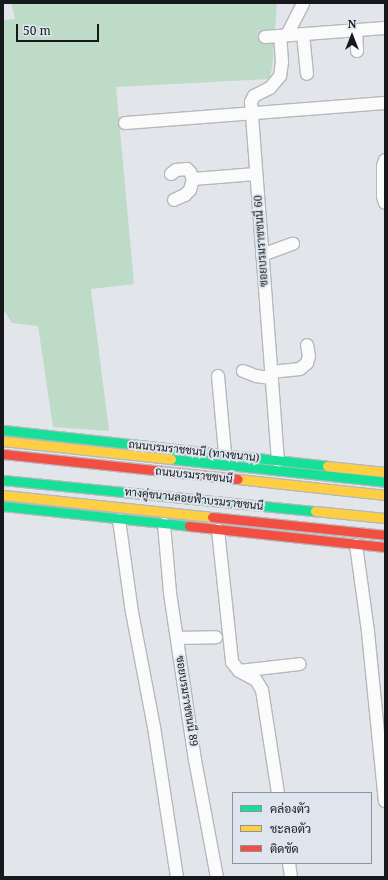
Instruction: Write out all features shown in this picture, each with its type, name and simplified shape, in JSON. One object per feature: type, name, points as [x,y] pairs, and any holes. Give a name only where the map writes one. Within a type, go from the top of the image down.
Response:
[{"type":"main road","name":"ถนนบรมราชชนนี (ทางขนาน)","points":[[3,430],[224,453],[385,472]]},
{"type":"main road","points":[[3,441],[385,482]]},
{"type":"main road","name":"ถนนบรมราชชนนี","points":[[3,454],[385,496]]},
{"type":"main road","name":"ทางคู่ขนานลอยฟ้าบรมราชชนนี","points":[[97,474],[385,503]]},
{"type":"main road","name":"ทางคู่ขนานลอยฟ้าบรมราชชนนี","points":[[3,480],[385,518]]},
{"type":"main road","points":[[3,486],[385,524]]},
{"type":"main road","points":[[3,495],[385,535]]},
{"type":"main road","points":[[3,506],[119,520],[385,547]]},
{"type":"street","points":[[284,35],[303,3]]},
{"type":"street","points":[[265,37],[385,28]]},
{"type":"street","points":[[356,30],[357,50]]},
{"type":"street","points":[[303,34],[307,74]]},
{"type":"street","name":"ซอยบรมราชชนนี 60","points":[[278,460],[251,102],[254,96],[270,88],[280,76],[284,35]]},
{"type":"street","points":[[125,123],[385,103]]},
{"type":"street","points":[[385,160],[382,166],[382,196],[385,203]]},
{"type":"street","points":[[171,174],[176,170],[187,170],[190,172],[193,179],[190,190],[185,195],[174,200]]},
{"type":"street","points":[[193,179],[256,174]]},
{"type":"street","points":[[262,255],[293,244]]},
{"type":"street","points":[[243,371],[256,376],[271,375],[300,368],[307,363],[309,356],[307,345]]},
{"type":"street","points":[[218,376],[224,453]]},
{"type":"street","points":[[119,520],[132,612],[154,727],[177,877]]},
{"type":"street","name":"ซอยบรมราชชนนี 89","points":[[164,524],[170,593],[196,760],[217,877]]},
{"type":"street","points":[[218,530],[232,662],[239,672],[256,680],[262,690],[278,792]]},
{"type":"street","points":[[356,545],[368,632],[385,801]]},
{"type":"street","points":[[177,638],[216,637]]},
{"type":"street","points":[[239,672],[300,664]]},
{"type":"street","points":[[289,864],[291,877]]},
{"type":"green space","points":[[11,3],[277,3],[272,69],[269,79],[116,87],[134,284],[91,289],[109,431],[53,427],[38,326],[12,323],[3,309],[3,20],[15,19]]},
{"type":"traffic: fast","points":[[3,430],[327,466]]},
{"type":"traffic: fast","points":[[171,459],[385,482]]},
{"type":"traffic: fast","points":[[3,480],[315,511]]},
{"type":"traffic: fast","points":[[3,506],[189,526]]},
{"type":"traffic: slow","points":[[3,441],[171,459]]},
{"type":"traffic: slow","points":[[327,466],[385,472]]},
{"type":"traffic: slow","points":[[238,479],[385,495]]},
{"type":"traffic: slow","points":[[3,495],[212,517]]},
{"type":"traffic: slow","points":[[315,511],[385,518]]},
{"type":"traffic: jam","points":[[3,454],[238,479]]},
{"type":"traffic: jam","points":[[212,517],[385,535]]},
{"type":"traffic: jam","points":[[189,526],[385,547]]}]
